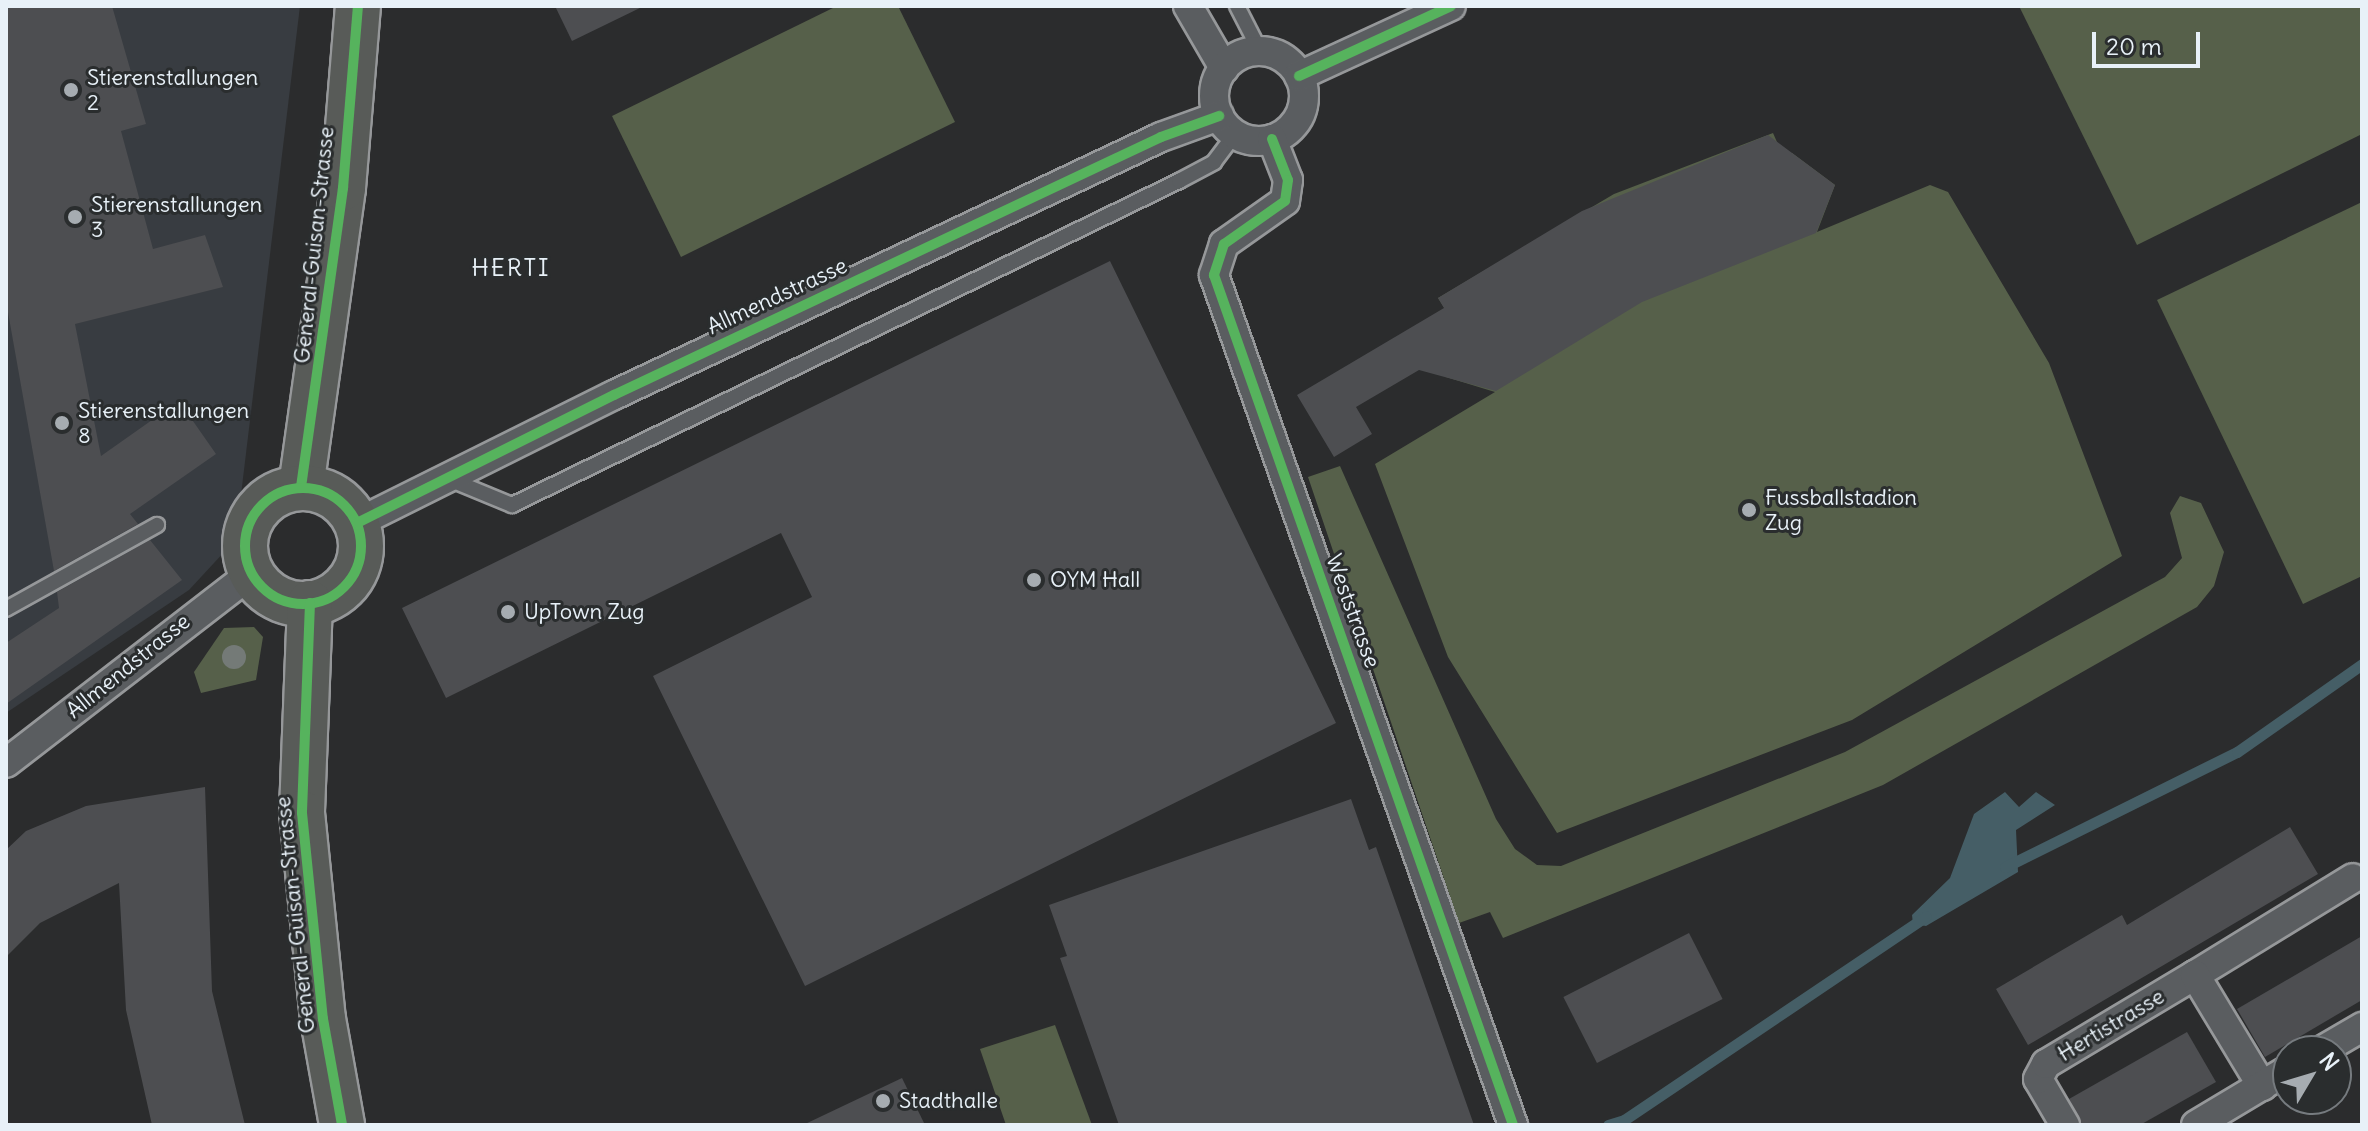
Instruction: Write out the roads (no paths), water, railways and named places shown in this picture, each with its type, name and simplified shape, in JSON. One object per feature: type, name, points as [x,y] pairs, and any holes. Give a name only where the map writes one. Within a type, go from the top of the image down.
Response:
[{"type":"main road","name":"General-Guisan-Strasse","points":[[301,487],[343,188],[358,6]]},
{"type":"main road","points":[[301,487],[335,496],[357,523],[361,554],[349,582],[310,603],[271,594],[252,573],[245,541],[257,510],[284,490],[301,487]]},
{"type":"main road","name":"General-Guisan-Strasse","points":[[310,603],[302,813],[323,1019],[342,1125]]},
{"type":"street","points":[[1188,6],[1224,68]]},
{"type":"street","points":[[1299,76],[1451,6]]},
{"type":"street","points":[[1260,51],[1283,59],[1299,76],[1303,106],[1296,121],[1272,139],[1227,125],[1214,91],[1224,68],[1260,51]]},
{"type":"street","name":"Allmendstrasse","points":[[357,523],[451,480],[629,388],[1161,137],[1227,125]]},
{"type":"street","name":"Weststrasse","points":[[1272,139],[1288,180],[1285,201],[1224,244],[1214,275],[1513,1125]]},
{"type":"street","name":"Allmendstrasse","points":[[6,763],[252,573]]},
{"type":"street","name":"Hertistrasse","points":[[2065,1125],[2038,1079],[2046,1064],[2353,878]]},
{"type":"street","points":[[2195,975],[2262,1086]]},
{"type":"street","points":[[2196,1125],[2272,1080]]},
{"type":"lane","points":[[1237,6],[1260,51]]},
{"type":"lane","points":[[451,480],[512,505],[1179,181],[1214,162],[1227,125]]},
{"type":"lane","points":[[6,609],[157,525]]},
{"type":"water","points":[[2005,792],[2019,807],[2036,792],[2055,805],[2016,830],[2018,872],[1926,926],[1913,924],[1912,915],[1950,878],[1974,814]]},
{"type":"waterway","points":[[2005,867],[2237,752],[2362,664]]},
{"type":"waterway","points":[[1608,1125],[1624,1120],[1926,916]]},
{"type":"place","name":"Stierenstallungen 2","points":[[71,90]]},
{"type":"place","name":"Stierenstallungen 3","points":[[75,217]]},
{"type":"place","name":"Stierenstallungen 8","points":[[62,423]]},
{"type":"place","name":"Fussballstadion Zug","points":[[1749,510]]},
{"type":"place","name":"OYM Hall","points":[[1034,580]]},
{"type":"place","name":"UpTown Zug","points":[[508,612]]},
{"type":"place","name":"Stadthalle","points":[[883,1101]]},
{"type":"district","name":"HERTI","points":[[511,268]]}]
